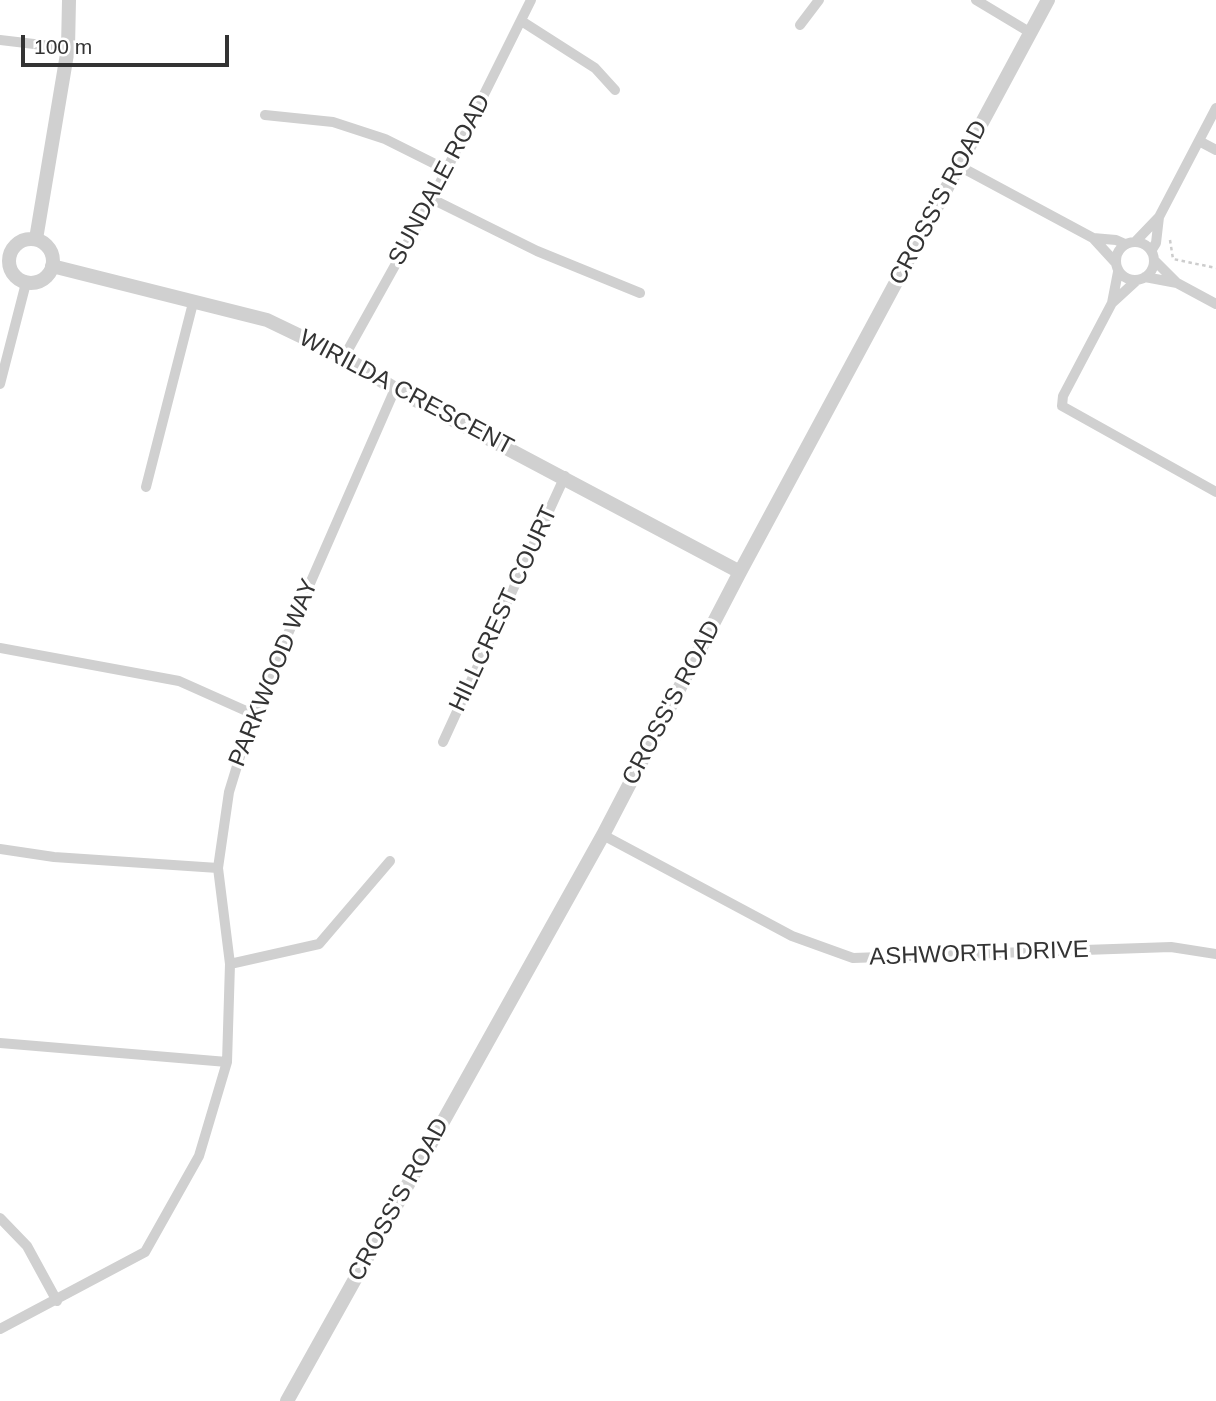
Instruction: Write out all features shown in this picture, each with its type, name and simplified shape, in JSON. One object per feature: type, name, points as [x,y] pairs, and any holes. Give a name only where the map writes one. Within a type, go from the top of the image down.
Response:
[{"type":"street","points":[[36,239],[68,48],[69,0]]},
{"type":"street","name":"SUNDALE ROAD","points":[[344,357],[432,199],[523,22],[531,0]]},
{"type":"street","points":[[800,25],[819,0]]},
{"type":"street","points":[[976,0],[1031,33]]},
{"type":"street","name":"CROSS'S ROAD","points":[[287,1401],[603,835],[740,572],[1048,0]]},
{"type":"street","points":[[523,22],[595,68],[615,90]]},
{"type":"street","points":[[0,40],[68,48]]},
{"type":"street","points":[[1216,108],[1158,217],[1118,251],[1112,303],[1063,396],[1062,406],[1216,492]]},
{"type":"street","points":[[265,115],[333,122],[385,139],[447,170]]},
{"type":"street","points":[[1199,141],[1216,150]]},
{"type":"street","points":[[958,166],[1093,238],[1126,279],[1177,283]]},
{"type":"street","points":[[432,199],[537,251],[640,293]]},
{"type":"street","points":[[1112,303],[1141,279],[1153,256],[1158,217]]},
{"type":"street","points":[[1093,238],[1104,237],[1144,244],[1177,283],[1216,304]]},
{"type":"street","points":[[36,239],[50,249],[52,266],[45,278],[26,283],[12,273],[4,254],[19,242],[36,239]]},
{"type":"street","name":"WIRILDA CRESCENT","points":[[52,266],[267,320],[344,357],[395,388],[565,476],[740,572]]},
{"type":"street","points":[[0,384],[26,283]]},
{"type":"street","points":[[146,487],[193,303]]},
{"type":"street","name":"PARKWOOD WAY","points":[[0,1329],[145,1252],[199,1156],[227,1062],[230,964],[218,868],[229,792],[253,714],[395,388]]},
{"type":"street","name":"HILLCREST COURT","points":[[443,742],[565,476]]},
{"type":"street","points":[[0,648],[179,681],[253,714]]},
{"type":"street","name":"ASHWORTH DRIVE","points":[[603,835],[792,936],[853,958],[1171,947],[1216,954]]},
{"type":"street","points":[[0,849],[54,857],[218,868]]},
{"type":"street","points":[[230,964],[319,944],[390,861]]},
{"type":"street","points":[[0,1043],[227,1062]]},
{"type":"street","points":[[0,1218],[27,1246],[57,1301]]},
{"type":"path","points":[[1169,238],[1173,259],[1216,268]]}]
